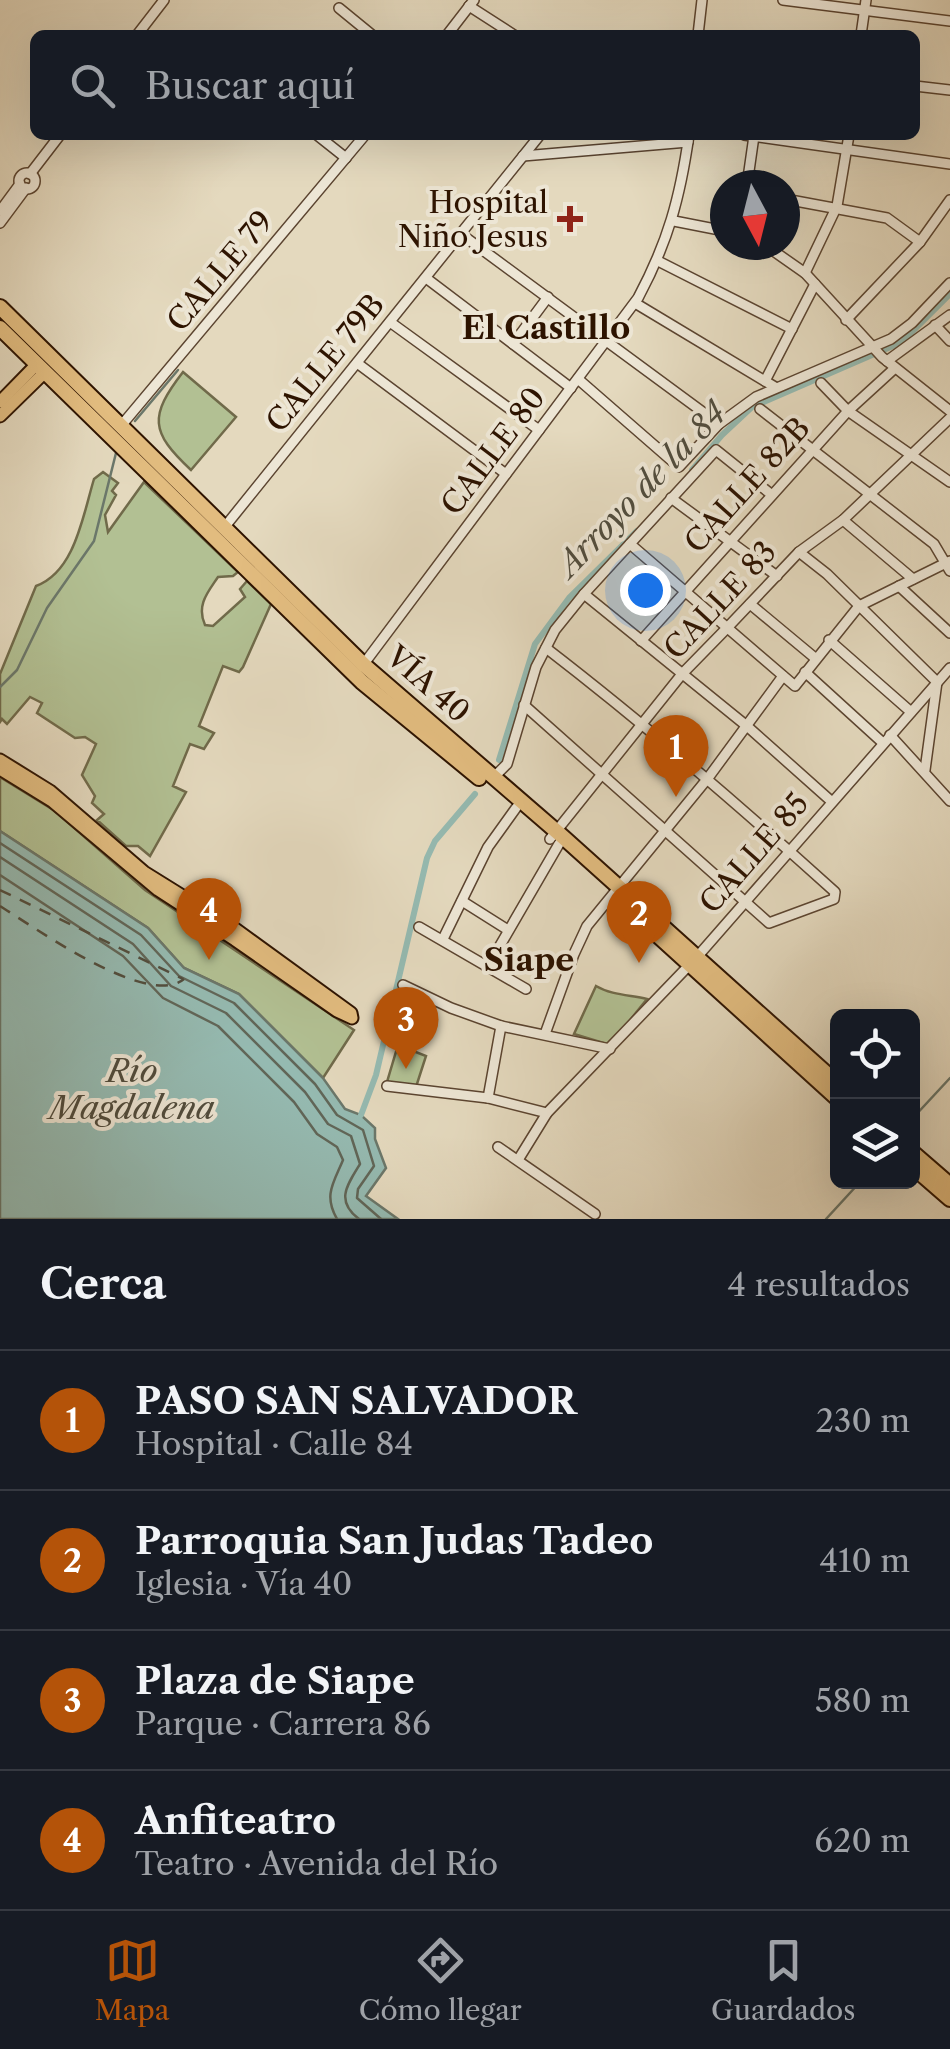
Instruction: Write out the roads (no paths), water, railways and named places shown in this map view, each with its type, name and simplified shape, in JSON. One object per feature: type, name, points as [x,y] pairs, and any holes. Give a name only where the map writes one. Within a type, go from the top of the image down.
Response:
[{"type":"highway","name":"VÍA 40","points":[[0,308],[4,328],[41,368],[116,432],[359,670],[516,808],[557,838]]},
{"type":"highway","name":"VÍA 40","points":[[4,328],[224,529],[285,597]]},
{"type":"highway","name":"VÍA 40","points":[[359,670],[494,778],[614,890],[830,1077]]},
{"type":"highway","name":"VÍA 40","points":[[693,960],[830,1091]]},
{"type":"highway","points":[[920,1159],[950,1186]]},
{"type":"highway","points":[[920,1173],[950,1199]]},
{"type":"main road","points":[[0,402],[41,368]]},
{"type":"main road","points":[[0,416],[41,368]]},
{"type":"main road","points":[[0,760],[50,791],[144,872],[234,928],[352,1012],[352,1018],[150,885],[52,801],[0,769]]},
{"type":"main road","points":[[150,885],[219,925],[234,928]]},
{"type":"street","points":[[141,30],[164,0]]},
{"type":"street","points":[[699,30],[702,0]]},
{"type":"street","points":[[783,0],[865,5],[950,21]]},
{"type":"street","points":[[451,30],[471,3],[507,30]]},
{"type":"street","points":[[862,30],[865,5]]},
{"type":"street","points":[[340,8],[366,30]]},
{"type":"street","points":[[920,87],[950,90]]},
{"type":"street","points":[[0,211],[23,186],[34,182],[30,174],[56,140]]},
{"type":"street","points":[[324,140],[346,158]]},
{"type":"street","name":"CALLE 79","points":[[116,432],[361,140]]},
{"type":"street","name":"CALLE 79B","points":[[224,529],[536,140]]},
{"type":"street","points":[[522,156],[633,140]]},
{"type":"street","name":"CALLE 80","points":[[359,670],[635,303],[674,221],[688,140]]},
{"type":"street","points":[[749,170],[753,140]]},
{"type":"street","points":[[781,140],[950,164]]},
{"type":"street","points":[[805,273],[837,206],[848,140]]},
{"type":"street","points":[[0,223],[23,186]]},
{"type":"street","points":[[846,320],[920,242],[950,200]]},
{"type":"street","points":[[800,202],[887,218],[920,242]]},
{"type":"street","points":[[674,221],[710,228]]},
{"type":"street","points":[[461,234],[719,424]]},
{"type":"street","points":[[786,260],[805,273],[882,356],[950,414]]},
{"type":"street","points":[[658,261],[792,329]]},
{"type":"street","points":[[426,278],[571,388]]},
{"type":"street","points":[[770,384],[815,284]]},
{"type":"street","points":[[882,356],[890,339],[912,323],[950,284]]},
{"type":"street","points":[[513,344],[548,297]]},
{"type":"street","points":[[635,303],[770,384]]},
{"type":"street","name":"CALLE 82B","points":[[641,640],[848,411],[882,356],[950,315]]},
{"type":"street","points":[[390,322],[539,430]]},
{"type":"street","points":[[935,325],[950,341]]},
{"type":"street","points":[[578,379],[676,466],[682,466],[719,424],[770,384],[882,356]]},
{"type":"street","points":[[357,363],[506,474]]},
{"type":"street","points":[[821,383],[848,411],[950,482]]},
{"type":"street","points":[[630,544],[795,686],[858,606],[948,565],[934,544],[760,409]]},
{"type":"street","name":"CALLE 83","points":[[487,968],[557,838],[682,674],[799,552],[843,520],[950,414]]},
{"type":"street","points":[[494,778],[507,764],[524,705],[555,630],[716,450],[772,494]]},
{"type":"street","points":[[672,498],[776,576]]},
{"type":"street","points":[[843,520],[913,579]]},
{"type":"street","points":[[799,552],[827,574],[937,682],[925,770]]},
{"type":"street","points":[[899,586],[950,633]]},
{"type":"street","points":[[584,594],[832,801]]},
{"type":"street","points":[[750,604],[816,658]]},
{"type":"street","points":[[829,640],[911,712]]},
{"type":"street","points":[[524,705],[770,924],[834,899],[835,892],[708,778],[546,648]]},
{"type":"street","name":"CALLE 85","points":[[518,1160],[547,1113],[693,960],[950,668]]},
{"type":"street","points":[[806,672],[883,744]]},
{"type":"street","points":[[546,1034],[587,926],[748,727],[783,676]]},
{"type":"street","points":[[890,735],[950,800]]},
{"type":"street","points":[[442,940],[488,846],[516,808]]},
{"type":"street","points":[[462,901],[508,930]]},
{"type":"street","points":[[419,927],[526,990]]},
{"type":"street","points":[[403,985],[501,1026],[610,1049]]},
{"type":"street","points":[[488,1098],[501,1026]]},
{"type":"street","points":[[387,1086],[488,1098],[547,1113]]},
{"type":"street","points":[[498,1147],[595,1214]]},
{"type":"water","name":"Río Magdalena","points":[[0,831],[148,928],[184,968],[239,994],[323,1078],[345,1109],[361,1115],[375,1128],[386,1168],[366,1196],[398,1219],[0,1219]]},
{"type":"waterway","name":"Arroyo de la 84","points":[[692,470],[752,407],[902,342],[950,294]]},
{"type":"waterway","points":[[135,421],[178,370]]},
{"type":"waterway","points":[[0,687],[17,670],[47,608],[94,541],[116,453]]},
{"type":"waterway","name":"Arroyo de la 84","points":[[499,760],[535,644],[569,598],[637,531]]},
{"type":"waterway","name":"Arroyo de la 84","points":[[361,1115],[376,1075],[427,858],[435,841],[475,794]]},
{"type":"waterway","points":[[920,1110],[950,1078]]},
{"type":"waterway","points":[[826,1219],[854,1189]]},
{"type":"place","name":"Hospital Niño Jesus","points":[[570,219]]},
{"type":"place","name":"PASO SAN SALVADOR","points":[[676,797]]},
{"type":"place","name":"Anfiteatro","points":[[209,960]]},
{"type":"place","name":"Parroquia San Judas Tadeo","points":[[639,963]]},
{"type":"place","name":"Plaza de Siape","points":[[406,1069]]},
{"type":"district","name":"El Castillo","points":[[546,327]]},
{"type":"district","name":"Siape","points":[[529,959]]}]
